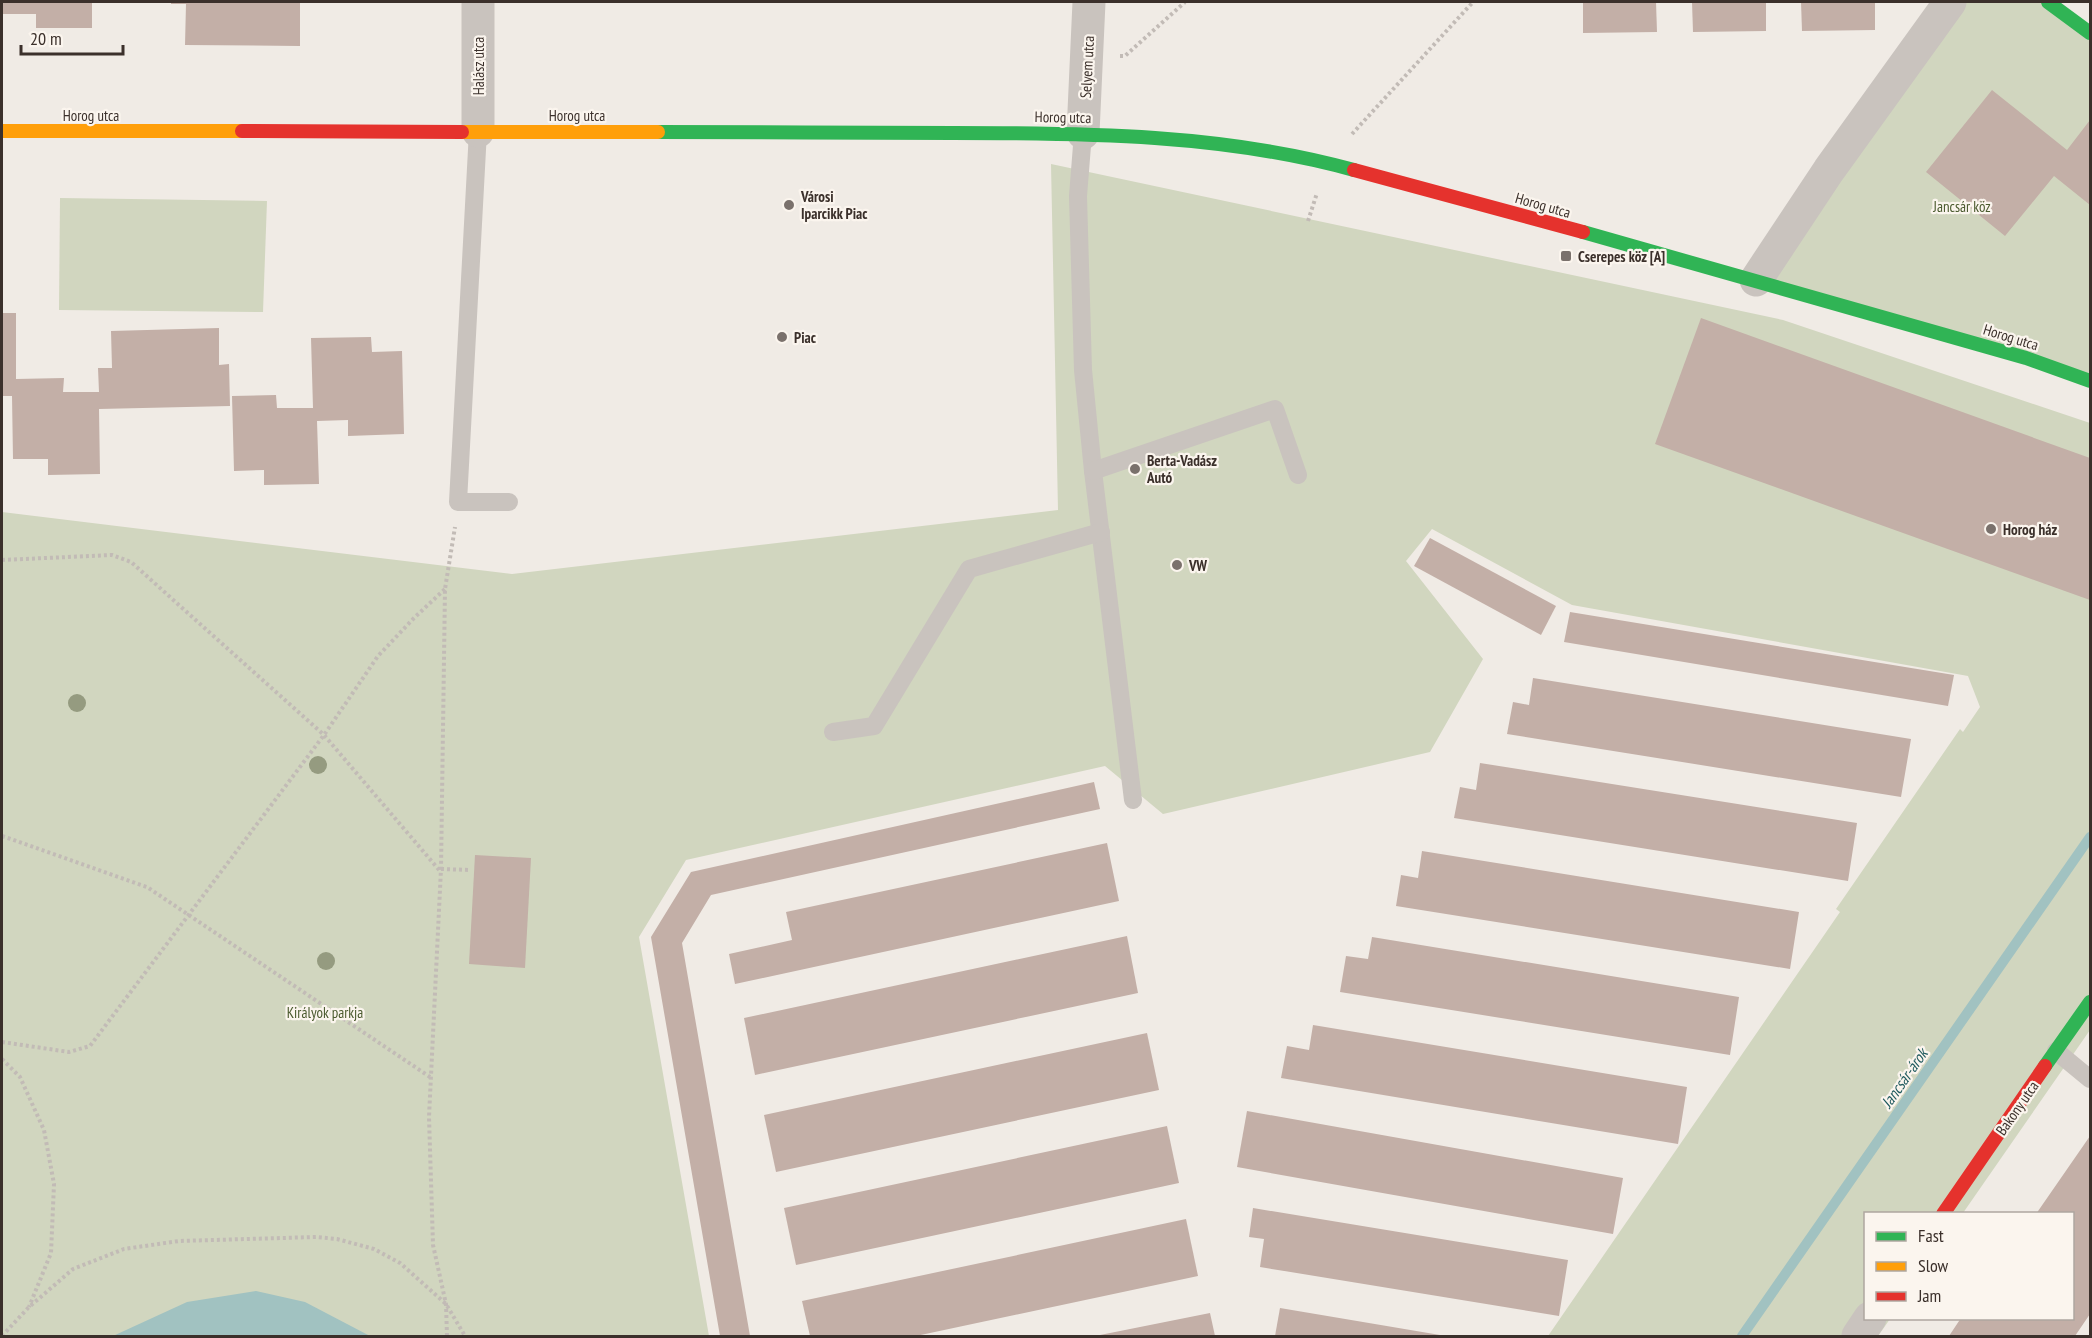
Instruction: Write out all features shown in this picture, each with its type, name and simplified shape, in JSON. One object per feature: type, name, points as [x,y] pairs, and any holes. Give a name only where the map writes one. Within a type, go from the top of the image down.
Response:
[{"type":"street","name":"Halász utca","points":[[478,2],[478,131]]},
{"type":"street","name":"Selyem utca","points":[[1083,132],[1089,2]]},
{"type":"street","points":[[1756,280],[1829,170],[1950,2]]},
{"type":"street","points":[[2048,2],[2091,33]]},
{"type":"street","name":"Horog utca","points":[[2,131],[1083,132],[1250,147],[1326,162],[1756,280],[2026,358],[2091,381]]},
{"type":"street","name":"Bakony utca","points":[[1944,1212],[2091,1002]]},
{"type":"street","points":[[1858,1336],[1869,1320]]},
{"type":"lane","points":[[478,131],[458,502],[509,502]]},
{"type":"lane","points":[[1083,132],[1078,196],[1083,370],[1133,800]]},
{"type":"lane","points":[[1093,471],[1275,409],[1298,475]]},
{"type":"lane","points":[[833,732],[874,726],[969,569],[1101,532]]},
{"type":"lane","points":[[2056,1051],[2091,1079]]},
{"type":"path","points":[[1088,55],[1125,56],[1185,2]]},
{"type":"path","points":[[1308,221],[1326,162],[1473,2]]},
{"type":"path","points":[[447,1336],[446,1304],[434,1245],[429,1117],[441,871],[445,589],[458,502]]},
{"type":"path","points":[[2,560],[112,555],[131,562],[324,735],[441,871]]},
{"type":"path","points":[[2,1042],[69,1052],[90,1046],[324,735],[378,657],[445,589]]},
{"type":"path","points":[[2,836],[147,886],[430,1078]]},
{"type":"path","points":[[441,871],[470,870]]},
{"type":"path","points":[[2,1059],[20,1077],[44,1130],[54,1184],[51,1253],[28,1308]]},
{"type":"path","points":[[2,1336],[28,1308],[73,1269],[124,1249],[179,1241],[316,1237],[337,1239],[375,1249],[400,1263],[446,1304],[465,1336]]},
{"type":"green space","name":"Jancsár köz","points":[[1950,2],[2048,2],[2090,33],[2090,381],[1756,280]]},
{"type":"green space","name":"Királyok parkja","points":[[1051,164],[1783,320],[2090,423],[2090,1030],[1964,1212],[1864,1212],[1864,1320],[1889,1320],[1878,1336],[1548,1336],[1840,912],[1836,909],[1960,729],[1963,732],[1980,707],[1968,676],[1572,605],[1432,529],[1406,561],[1483,659],[1430,752],[1163,814],[1105,766],[686,860],[639,937],[709,1336],[2,1336],[2,512],[512,574],[1058,510]]},
{"type":"green space","points":[[60,198],[267,201],[263,312],[59,310]]},
{"type":"water","points":[[256,1291],[305,1302],[370,1336],[113,1336],[187,1302]]},
{"type":"building","points":[[3,2],[92,2],[92,28],[36,28],[36,14],[3,14]]},
{"type":"building","points":[[171,2],[300,2],[300,46],[185,45],[186,4],[171,4]]},
{"type":"building","points":[[1583,2],[1656,2],[1657,32],[1583,33]]},
{"type":"building","points":[[1692,2],[1766,2],[1766,31],[1693,32]]},
{"type":"building","points":[[1801,2],[1875,2],[1875,30],[1802,31]]},
{"type":"building","points":[[1992,90],[2067,150],[2090,120],[2090,205],[2054,176],[2005,236],[1926,172]]},
{"type":"building","points":[[2,313],[16,313],[16,379],[64,378],[63,392],[99,392],[98,368],[112,368],[111,331],[219,328],[219,365],[229,364],[230,406],[99,409],[100,474],[48,475],[48,459],[13,459],[12,396],[2,396]]},
{"type":"building","name":"Horog ház","points":[[1701,318],[2090,458],[2090,600],[1655,444]]},
{"type":"building","points":[[371,337],[372,352],[402,351],[404,434],[348,436],[348,420],[317,421],[319,484],[264,485],[264,470],[234,471],[232,396],[276,395],[277,408],[313,408],[311,338]]},
{"type":"building","points":[[1430,538],[1556,606],[1541,635],[1414,566]]},
{"type":"building","points":[[1570,612],[1954,675],[1948,706],[1564,642]]},
{"type":"building","points":[[1533,678],[1911,739],[1901,797],[1507,734],[1513,702],[1529,705]]},
{"type":"building","points":[[1480,763],[1857,823],[1848,881],[1454,818],[1460,787],[1476,790]]},
{"type":"building","points":[[1094,782],[1100,809],[711,895],[682,943],[750,1336],[720,1336],[651,937],[691,872]]},
{"type":"building","points":[[1107,843],[1119,901],[735,984],[729,954],[792,940],[786,912]]},
{"type":"building","points":[[1422,851],[1799,912],[1790,969],[1396,906],[1401,875],[1418,878]]},
{"type":"building","points":[[475,855],[531,858],[525,968],[469,964]]},
{"type":"building","points":[[1127,936],[1138,993],[755,1075],[744,1018]]},
{"type":"building","points":[[1372,937],[1739,997],[1730,1055],[1340,992],[1346,956],[1368,959]]},
{"type":"building","points":[[1313,1025],[1687,1087],[1678,1144],[1281,1078],[1287,1046],[1309,1050]]},
{"type":"building","points":[[1147,1033],[1159,1090],[776,1172],[764,1115]]},
{"type":"building","points":[[1247,1111],[1623,1178],[1613,1234],[1237,1167]]},
{"type":"building","points":[[1167,1126],[1179,1183],[796,1265],[784,1208]]},
{"type":"building","points":[[2090,1136],[2090,1314],[2075,1336],[1949,1336],[1960,1320],[2074,1320],[2074,1212],[2037,1212]]},
{"type":"building","points":[[1253,1208],[1568,1260],[1559,1316],[1260,1267],[1264,1239],[1249,1237]]},
{"type":"building","points":[[1186,1219],[1198,1276],[916,1336],[810,1336],[802,1301]]},
{"type":"building","points":[[1280,1308],[1440,1335],[1440,1336],[1275,1336]]},
{"type":"building","points":[[1210,1313],[1215,1336],[1100,1336],[1100,1335]]},
{"type":"waterway","name":"Jancsár-árok","points":[[1742,1336],[2090,837]]},
{"type":"traffic: fast","points":[[2048,2],[2090,33]]},
{"type":"traffic: fast","points":[[658,132],[1104,135],[1205,142],[1305,158],[1354,170]]},
{"type":"traffic: fast","points":[[1583,232],[2026,358],[2090,381]]},
{"type":"traffic: fast","points":[[2045,1066],[2090,1002]]},
{"type":"traffic: slow","points":[[2,131],[242,131]]},
{"type":"traffic: slow","points":[[462,132],[658,132]]},
{"type":"traffic: jam","points":[[242,131],[462,132]]},
{"type":"traffic: jam","points":[[1354,170],[1583,232]]},
{"type":"traffic: jam","points":[[1944,1212],[2045,1066]]},
{"type":"place","name":"Városi Iparcikk Piac","points":[[789,205]]},
{"type":"place","name":"Cserepes köz [A]","points":[[1566,256]]},
{"type":"place","name":"Piac","points":[[782,337]]},
{"type":"place","name":"Berta-Vadász Autó","points":[[1135,469]]},
{"type":"place","name":"Horog ház","points":[[1991,529]]},
{"type":"place","name":"VW","points":[[1177,565]]}]
